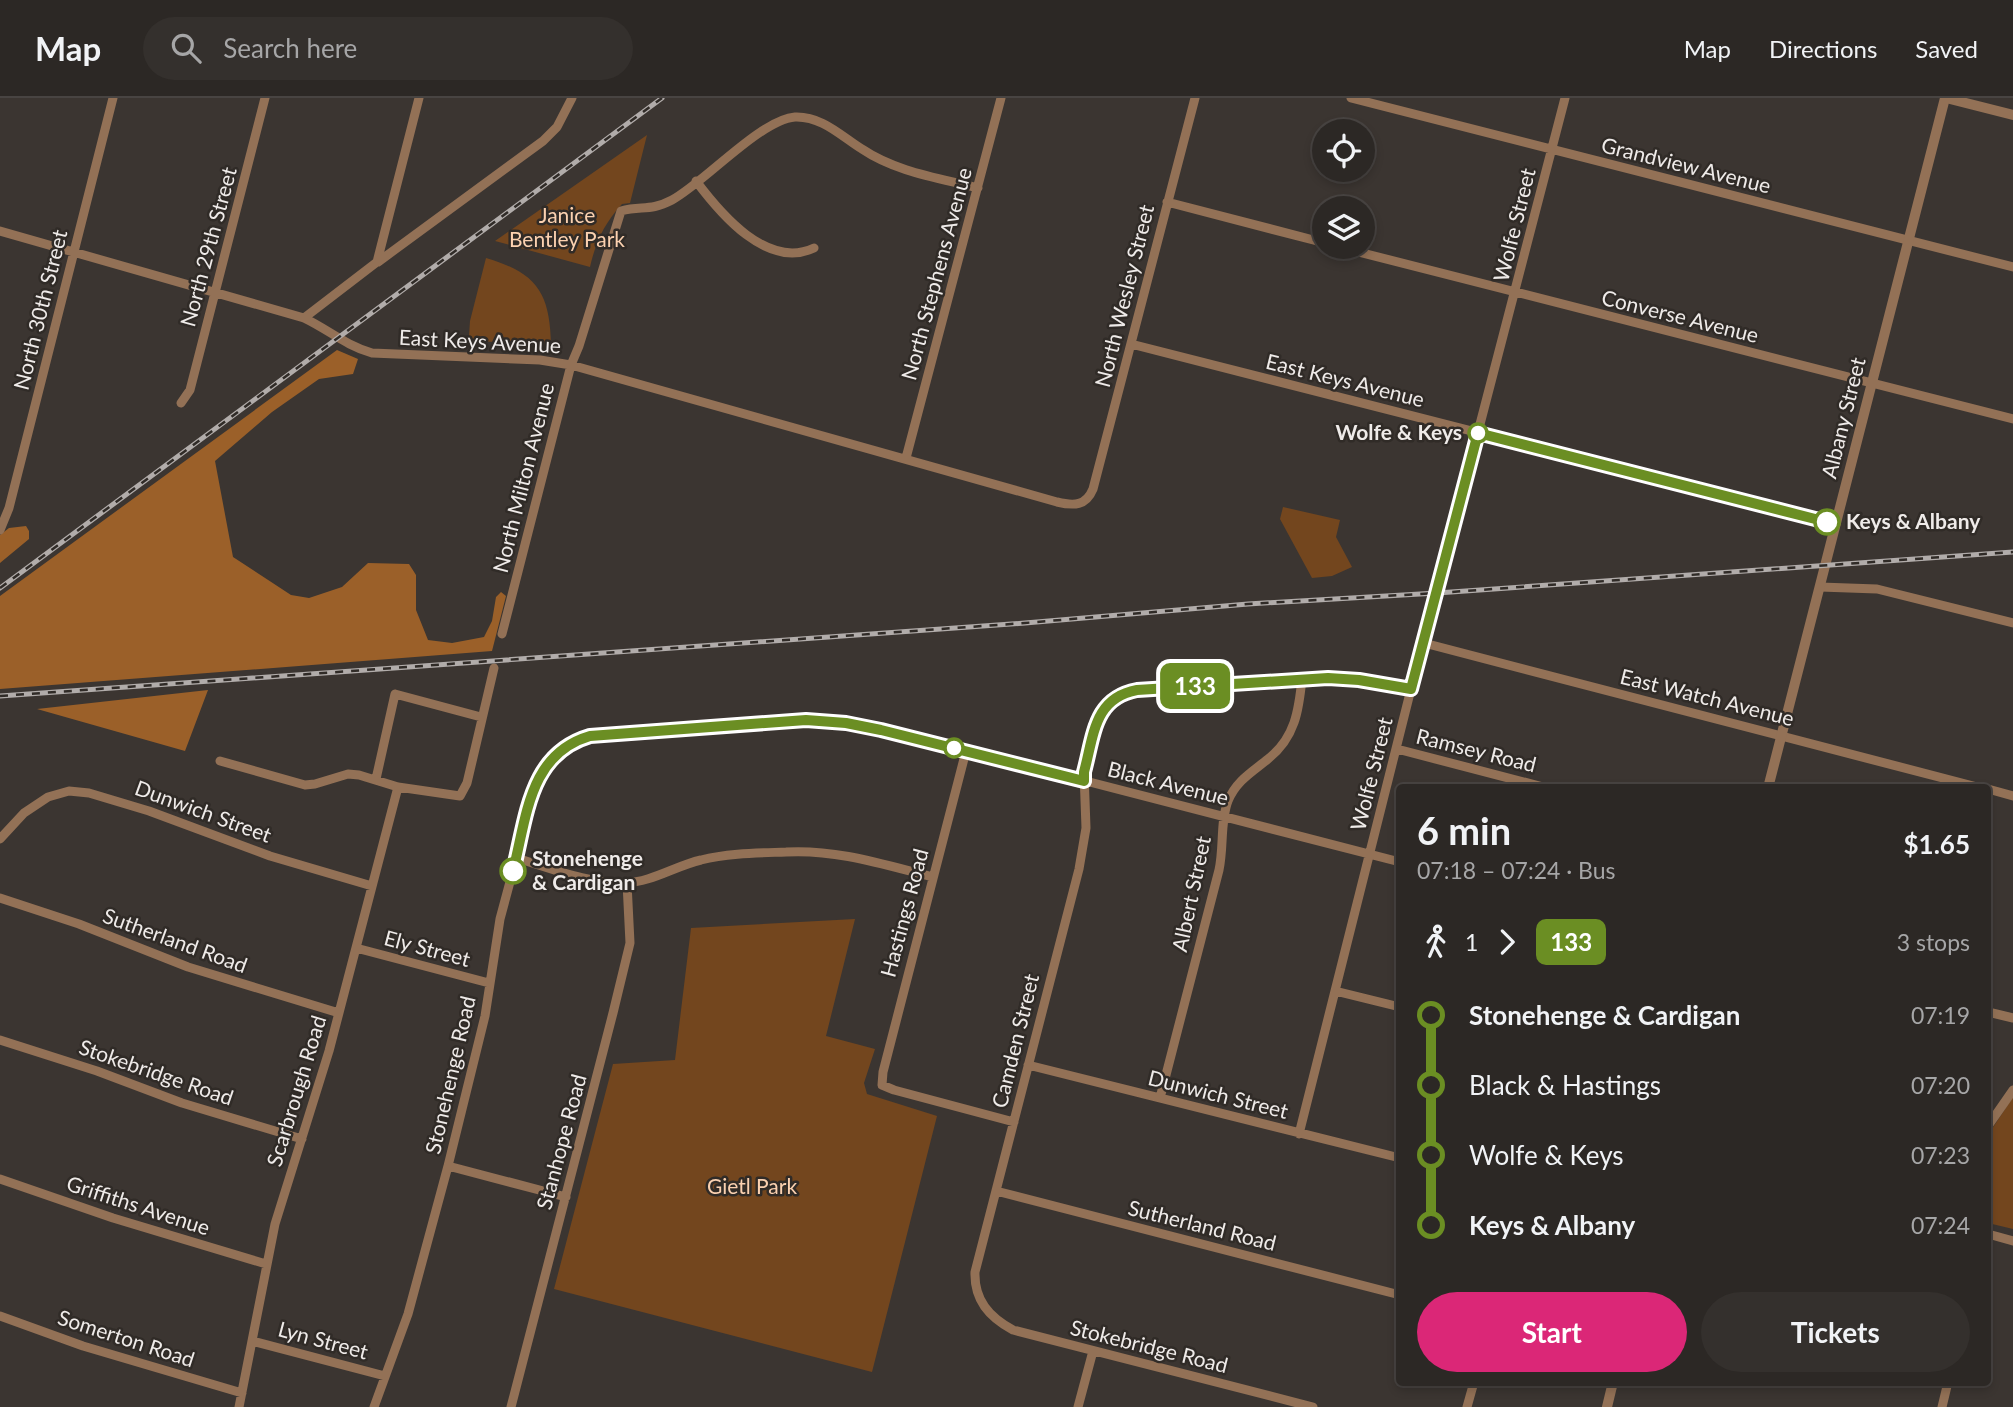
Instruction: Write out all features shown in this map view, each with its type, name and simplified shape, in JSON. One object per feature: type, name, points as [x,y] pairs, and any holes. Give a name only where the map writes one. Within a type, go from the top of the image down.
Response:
[{"type":"street","name":"North 30th Street","points":[[0,530],[9,508],[113,98]]},
{"type":"street","name":"North 29th Street","points":[[181,403],[190,390],[265,98]]},
{"type":"street","points":[[377,262],[419,98]]},
{"type":"street","points":[[304,318],[543,141],[567,111],[572,98]]},
{"type":"street","name":"North Stephens Avenue","points":[[906,458],[1001,98]]},
{"type":"street","name":"North Wesley Street","points":[[1086,501],[1094,489],[1195,98]]},
{"type":"street","name":"Grandview Avenue","points":[[1351,98],[2013,267]]},
{"type":"street","name":"Wolfe Street","points":[[1299,1134],[1411,689],[1565,98]]},
{"type":"street","points":[[1945,98],[2013,115]]},
{"type":"street","name":"Albany Street","points":[[1769,784],[1945,98]]},
{"type":"street","points":[[814,248],[803,253],[776,250],[748,237],[723,216],[696,181],[774,123],[796,117],[808,118],[830,127],[874,157],[895,166],[978,188]]},
{"type":"street","name":"North Milton Avenue","points":[[502,634],[571,365],[621,211],[630,208],[656,208],[675,198],[696,181]]},
{"type":"street","points":[[1167,202],[1312,240]]},
{"type":"street","name":"East Keys Avenue","points":[[0,231],[304,318],[324,327],[352,347],[372,353],[540,360],[571,365],[1067,504],[1076,505],[1086,501]]},
{"type":"street","name":"Converse Avenue","points":[[1375,256],[2013,419]]},
{"type":"street","name":"East Keys Avenue","points":[[1131,344],[1836,524]]},
{"type":"street","points":[[1820,587],[1877,589],[2013,623]]},
{"type":"street","name":"East Watch Avenue","points":[[1424,643],[1966,784]]},
{"type":"street","points":[[220,761],[305,785],[348,774],[376,779],[398,787],[460,796],[467,783],[494,668]]},
{"type":"street","points":[[1084,781],[1099,717],[1113,698],[1122,693],[1301,678],[1359,680],[1411,689]]},
{"type":"street","name":"Albert Street","points":[[1160,1098],[1220,866],[1224,817],[1233,790],[1241,780],[1269,759],[1289,736],[1298,714],[1301,678]]},
{"type":"street","points":[[376,779],[395,694],[481,717]]},
{"type":"street","name":"Black Avenue","points":[[556,753],[567,745],[590,736],[806,720],[846,723],[1396,861]]},
{"type":"street","name":"Ramsey Road","points":[[1397,749],[1532,784]]},
{"type":"street","name":"Hastings Road","points":[[966,751],[883,1072],[882,1085],[1014,1122]]},
{"type":"street","name":"Stonehenge Road","points":[[374,1407],[408,1314],[448,1166],[485,1016],[499,919],[538,778],[556,753]]},
{"type":"street","name":"Camden Street","points":[[980,1310],[975,1272],[1085,843],[1084,781]]},
{"type":"street","name":"Scarbrough Road","points":[[239,1407],[266,1264],[279,1212],[339,1013],[398,787]]},
{"type":"street","points":[[1991,790],[2013,796]]},
{"type":"street","name":"Dunwich Street","points":[[0,839],[36,804],[58,793],[79,791],[100,795],[270,856],[372,886]]},
{"type":"street","points":[[516,858],[598,880],[627,883],[702,859],[788,851],[839,855],[933,877]]},
{"type":"street","name":"Stanhope Road","points":[[511,1407],[629,943],[627,883]]},
{"type":"street","name":"Sutherland Road","points":[[0,898],[79,924],[200,971],[339,1013]]},
{"type":"street","name":"Ely Street","points":[[356,948],[489,983]]},
{"type":"street","points":[[1335,990],[1396,1006]]},
{"type":"street","points":[[1991,1013],[2013,1018]]},
{"type":"street","name":"Stokebridge Road","points":[[0,1040],[97,1071],[182,1103],[302,1139]]},
{"type":"street","name":"Dunwich Street","points":[[1028,1065],[1396,1157]]},
{"type":"street","points":[[1991,1122],[2013,1090]]},
{"type":"street","points":[[448,1166],[566,1197]]},
{"type":"street","name":"Griffiths Avenue","points":[[0,1179],[113,1218],[266,1264]]},
{"type":"street","name":"Sutherland Road","points":[[996,1191],[1396,1294]]},
{"type":"street","points":[[1991,1235],[2013,1241]]},
{"type":"street","name":"Stokebridge Road","points":[[980,1310],[1013,1330],[1313,1407]]},
{"type":"street","name":"Somerton Road","points":[[0,1316],[83,1346],[242,1392]]},
{"type":"street","name":"Lyn Street","points":[[252,1341],[385,1376]]},
{"type":"street","points":[[1078,1407],[1093,1351]]},
{"type":"street","points":[[1467,1407],[1473,1386]]},
{"type":"street","points":[[1607,1407],[1612,1386]]},
{"type":"street","points":[[1942,1407],[1947,1386]]},
{"type":"green space","name":"Janice Bentley Park","points":[[647,135],[630,203],[622,204],[610,219],[598,241],[590,267],[495,241]]},
{"type":"green space","points":[[486,258],[518,271],[529,278],[537,288],[548,312],[551,345],[476,341],[469,336],[470,321]]},
{"type":"green space","points":[[1283,507],[1340,520],[1336,537],[1352,567],[1332,576],[1312,578],[1280,519]]},
{"type":"green space","name":"Gietl Park","points":[[855,919],[826,1036],[875,1049],[864,1083],[867,1094],[937,1116],[872,1372],[554,1289],[613,1064],[675,1060],[691,928]]},
{"type":"green space","points":[[2013,1097],[2013,1229],[1991,1224],[1991,1130]]},
{"type":"shaded area","points":[[337,350],[358,359],[353,374],[319,379],[272,412],[215,461],[233,557],[291,595],[309,598],[342,587],[368,563],[409,564],[416,575],[416,610],[428,640],[452,643],[484,637],[492,621],[496,597],[501,592],[506,596],[492,651],[0,689],[0,596]]},
{"type":"shaded area","points":[[26,526],[29,539],[0,563],[0,535],[9,528]]},
{"type":"shaded area","points":[[208,690],[185,751],[37,709]]},
{"type":"railway","points":[[0,588],[662,98]]},
{"type":"railway","points":[[0,696],[1025,623],[1248,604],[2013,552]]},
{"type":"bus line","name":"133","points":[[513,871],[538,778],[547,762],[567,745],[590,736],[806,720],[846,723],[1084,781],[1099,717],[1105,706],[1122,693],[1301,678],[1359,680],[1411,689],[1478,433],[1827,522]]},
{"type":"place","name":"Wolfe & Keys","points":[[1478,433]]},
{"type":"place","name":"Keys & Albany","points":[[1827,522]]},
{"type":"place","name":"Stonehenge & Cardigan","points":[[513,871]]}]
